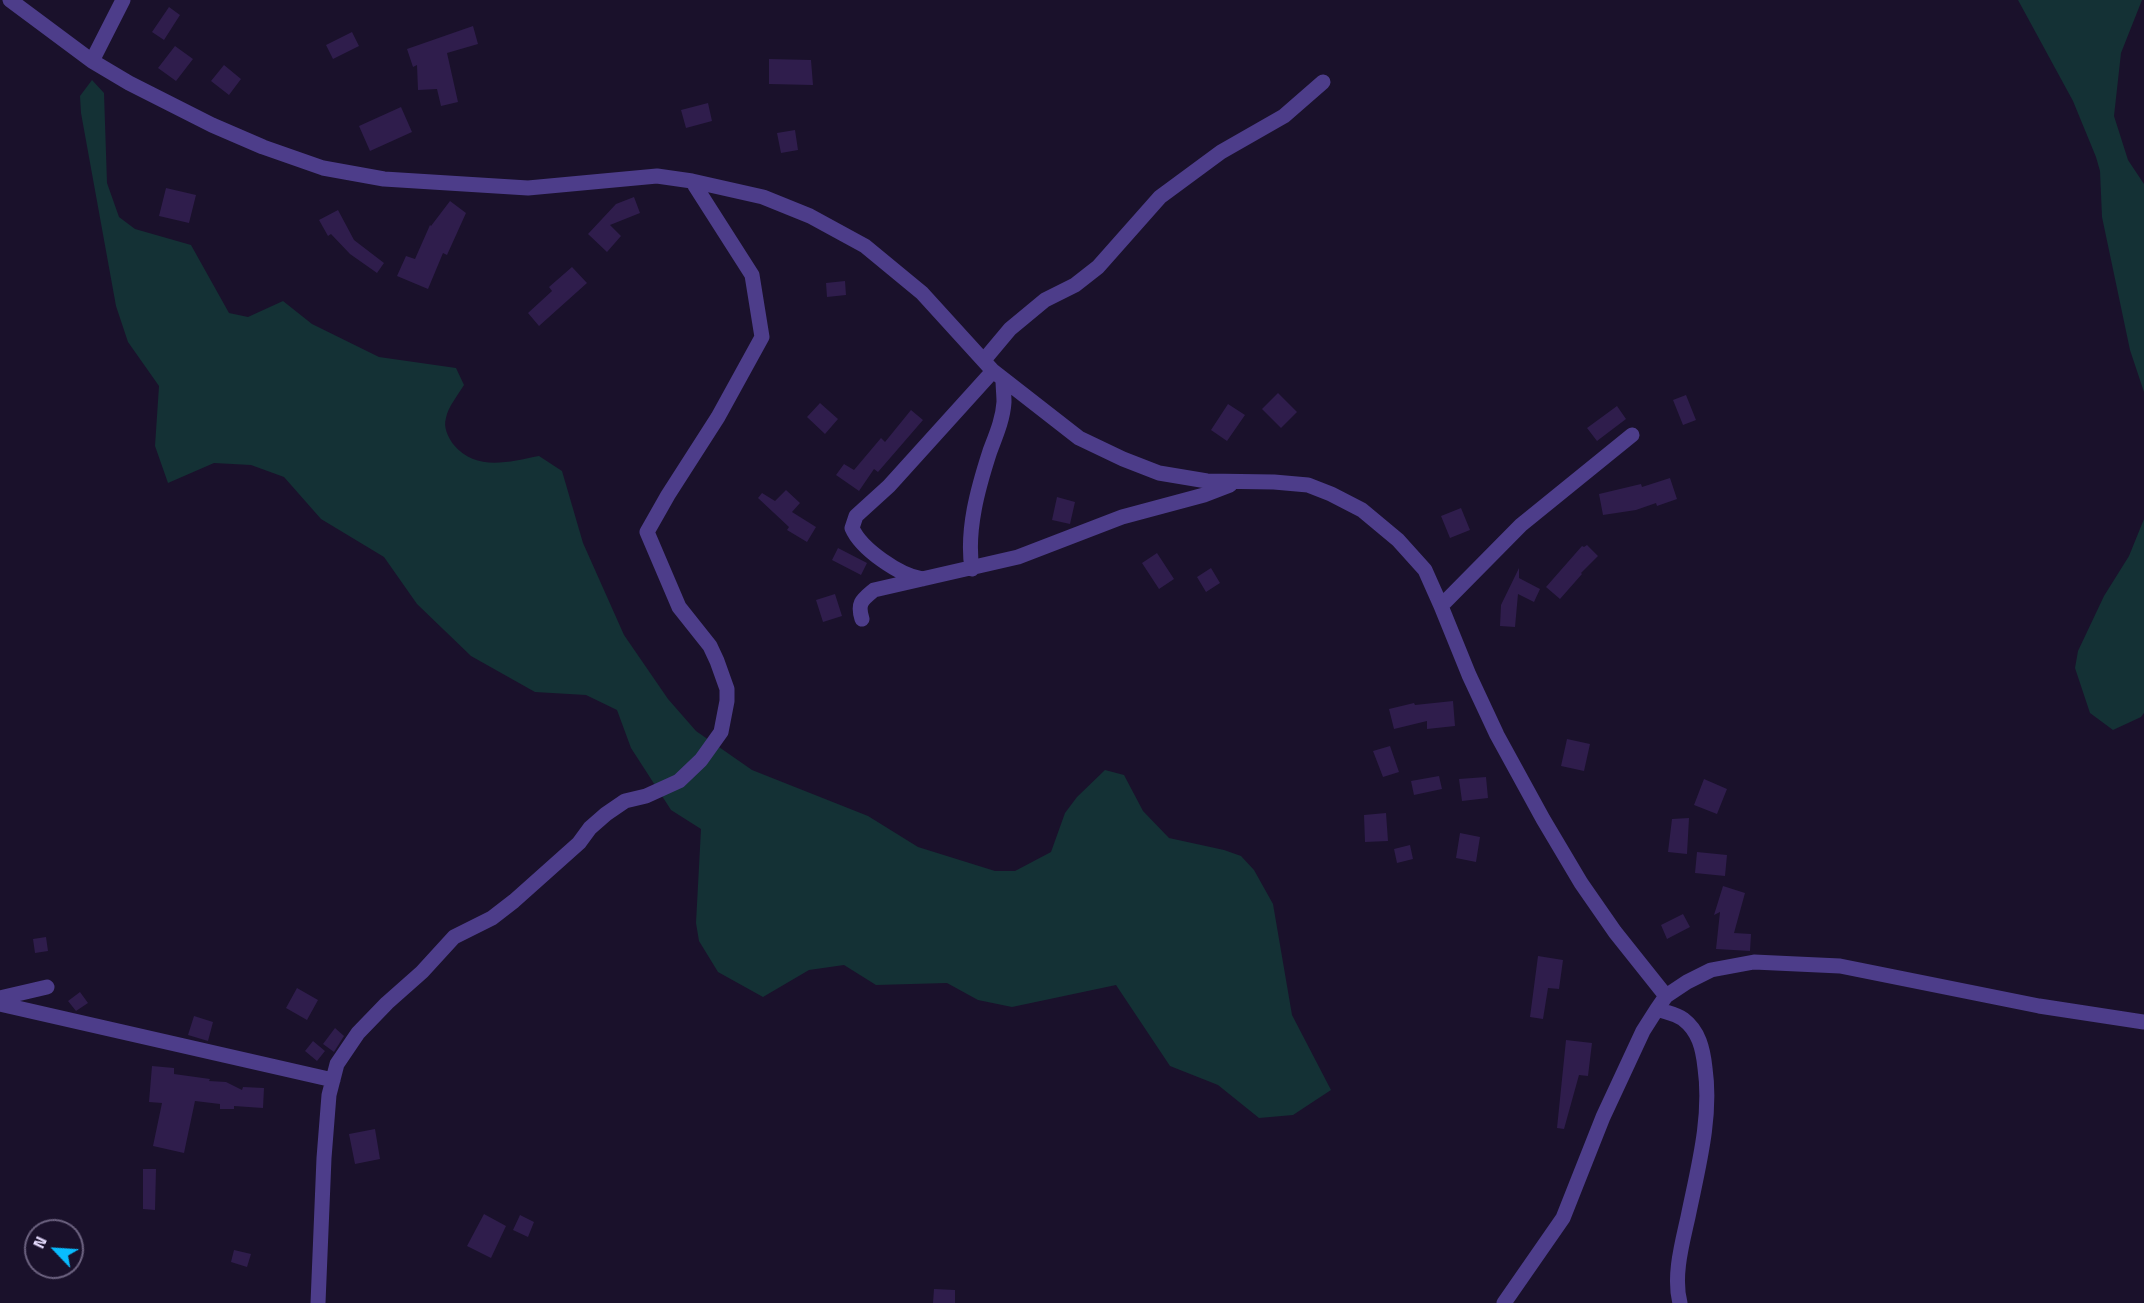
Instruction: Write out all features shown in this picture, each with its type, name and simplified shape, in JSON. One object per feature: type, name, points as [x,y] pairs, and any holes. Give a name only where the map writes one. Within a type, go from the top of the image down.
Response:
[{"type":"street","points":[[10,0],[92,61],[129,83],[212,125],[323,168],[384,179],[518,188],[645,177],[692,181],[762,197],[810,216],[865,246],[922,293],[993,370],[1079,438],[1159,473],[1207,481],[1308,485],[1362,510],[1398,540],[1425,570],[1465,667],[1497,735],[1543,819],[1581,883],[1662,1002],[1694,1031],[1703,1048],[1707,1083],[1706,1122],[1682,1245],[1677,1292],[1680,1303]]},
{"type":"street","points":[[92,61],[123,0]]},
{"type":"street","points":[[925,579],[911,577],[879,558],[856,537],[852,528],[856,516],[889,486],[993,370],[1019,321],[1046,300],[1075,285],[1098,267],[1160,197],[1221,152],[1284,116],[1323,82]]},
{"type":"street","points":[[318,1303],[329,1095],[338,1064],[358,1033],[422,972],[454,937],[492,918],[514,902],[579,843],[590,828],[606,814],[625,801],[646,796],[679,782],[701,760],[721,732],[727,695],[720,667],[710,646],[679,606],[647,532],[718,417],[762,337],[752,275],[692,181]]},
{"type":"street","points":[[972,569],[970,543],[974,515],[1004,403],[993,370]]},
{"type":"street","points":[[1441,606],[1521,525],[1632,435]]},
{"type":"street","points":[[862,619],[859,609],[863,599],[874,590],[1018,557],[1122,517],[1204,495],[1236,483]]},
{"type":"street","points":[[1504,1303],[1563,1218],[1603,1118],[1643,1031],[1662,1002],[1687,982],[1711,970],[1754,962],[1840,966],[2038,1006],[2144,1022]]},
{"type":"street","points":[[0,998],[47,987]]},
{"type":"street","points":[[0,1004],[333,1080]]},
{"type":"green space","points":[[2018,0],[2142,0],[2121,53],[2114,116],[2128,160],[2144,184],[2144,392],[2130,350],[2102,217],[2100,171],[2096,157],[2073,101]]},
{"type":"green space","points":[[92,80],[104,93],[107,183],[119,217],[135,229],[191,245],[229,313],[248,317],[283,301],[312,324],[379,357],[456,368],[464,385],[451,405],[445,421],[446,432],[453,444],[462,453],[482,462],[504,462],[539,456],[562,471],[583,543],[624,635],[668,699],[696,731],[752,770],[868,816],[918,847],[995,871],[1015,871],[1051,852],[1065,813],[1077,797],[1105,770],[1124,775],[1143,811],[1169,838],[1241,856],[1254,870],[1273,904],[1292,1015],[1331,1090],[1293,1115],[1259,1118],[1218,1085],[1170,1066],[1116,985],[1012,1007],[978,1000],[947,983],[876,985],[844,965],[809,970],[763,997],[718,972],[699,941],[696,923],[701,829],[671,810],[631,748],[617,710],[586,695],[535,692],[471,656],[417,604],[384,557],[321,519],[284,477],[251,465],[214,463],[168,483],[155,446],[159,386],[128,342],[116,306],[81,113],[80,96]]},
{"type":"green space","points":[[2144,519],[2144,713],[2141,717],[2113,730],[2090,713],[2075,668],[2078,651],[2104,596],[2129,556]]},
{"type":"building","points":[[169,7],[180,15],[164,40],[152,32]]},
{"type":"building","points":[[473,26],[478,44],[447,53],[458,102],[441,106],[437,89],[418,90],[417,65],[413,67],[407,49]]},
{"type":"building","points":[[352,32],[359,46],[333,59],[326,45]]},
{"type":"building","points":[[175,46],[193,59],[176,81],[158,68]]},
{"type":"building","points":[[769,59],[811,60],[813,85],[769,84]]},
{"type":"building","points":[[224,65],[241,79],[229,95],[211,81]]},
{"type":"building","points":[[708,103],[712,121],[686,128],[681,110]]},
{"type":"building","points":[[401,107],[412,132],[370,151],[359,126]]},
{"type":"building","points":[[795,130],[798,150],[781,153],[777,133]]},
{"type":"building","points":[[166,188],[196,195],[189,223],[159,216]]},
{"type":"building","points":[[634,197],[640,213],[610,225],[621,236],[607,252],[588,234],[616,204]]},
{"type":"building","points":[[450,201],[466,213],[447,255],[443,253],[428,289],[397,276],[406,256],[415,259],[430,225]]},
{"type":"building","points":[[338,210],[354,240],[384,263],[377,273],[350,254],[331,234],[328,236],[319,220]]},
{"type":"building","points":[[572,267],[587,283],[539,326],[528,313],[552,291],[549,287]]},
{"type":"building","points":[[845,281],[846,295],[827,297],[826,283]]},
{"type":"building","points":[[1278,393],[1297,412],[1281,428],[1262,409]]},
{"type":"building","points":[[1686,395],[1696,420],[1683,425],[1673,400]]},
{"type":"building","points":[[820,403],[838,419],[825,434],[807,417]]},
{"type":"building","points":[[1228,404],[1245,415],[1227,441],[1211,430]]},
{"type":"building","points":[[1617,406],[1626,419],[1597,441],[1587,428]]},
{"type":"building","points":[[911,410],[923,420],[878,472],[874,469],[859,491],[836,475],[844,464],[854,470],[881,438],[885,442]]},
{"type":"building","points":[[1670,478],[1677,499],[1657,506],[1656,503],[1636,510],[1603,515],[1599,494],[1641,484],[1642,487]]},
{"type":"building","points":[[786,490],[800,503],[792,512],[816,527],[807,542],[787,530],[789,527],[758,498],[762,493],[775,501]]},
{"type":"building","points":[[1057,497],[1075,502],[1070,524],[1052,520]]},
{"type":"building","points":[[1461,508],[1470,530],[1450,538],[1441,516]]},
{"type":"building","points":[[1587,545],[1598,556],[1560,599],[1546,587],[1582,546]]},
{"type":"building","points":[[838,548],[867,563],[861,575],[832,560]]},
{"type":"building","points":[[1157,553],[1174,579],[1159,589],[1142,563]]},
{"type":"building","points":[[1211,568],[1220,583],[1206,592],[1197,577]]},
{"type":"building","points":[[1519,568],[1519,578],[1540,589],[1534,602],[1518,594],[1515,627],[1500,626],[1501,605]]},
{"type":"building","points":[[835,594],[842,616],[823,622],[816,600]]},
{"type":"building","points":[[1453,701],[1455,726],[1427,729],[1427,721],[1394,729],[1389,709],[1414,703],[1415,705]]},
{"type":"building","points":[[1567,739],[1590,744],[1584,771],[1561,766]]},
{"type":"building","points":[[1390,746],[1399,772],[1383,777],[1373,751]]},
{"type":"building","points":[[1439,776],[1442,789],[1414,795],[1411,781]]},
{"type":"building","points":[[1486,777],[1488,798],[1462,801],[1459,779]]},
{"type":"building","points":[[1704,779],[1727,789],[1717,814],[1694,805]]},
{"type":"building","points":[[1386,813],[1388,841],[1365,842],[1364,815]]},
{"type":"building","points":[[1689,818],[1687,854],[1668,852],[1672,819]]},
{"type":"building","points":[[1460,833],[1480,837],[1476,862],[1456,858]]},
{"type":"building","points":[[1410,845],[1413,859],[1397,863],[1394,849]]},
{"type":"building","points":[[1697,852],[1727,855],[1725,876],[1695,873]]},
{"type":"building","points":[[1723,886],[1745,893],[1734,933],[1751,934],[1750,951],[1716,949],[1720,912],[1714,915]]},
{"type":"building","points":[[1683,914],[1690,927],[1667,939],[1661,925]]},
{"type":"building","points":[[46,937],[48,951],[35,953],[33,939]]},
{"type":"building","points":[[1538,956],[1563,960],[1559,989],[1548,988],[1543,1019],[1530,1017]]},
{"type":"building","points":[[297,988],[318,1000],[307,1020],[286,1008]]},
{"type":"building","points":[[80,992],[88,1003],[76,1011],[68,1001]]},
{"type":"building","points":[[194,1016],[213,1022],[208,1041],[188,1035]]},
{"type":"building","points":[[335,1028],[344,1036],[334,1052],[323,1044]]},
{"type":"building","points":[[1566,1040],[1592,1043],[1588,1076],[1579,1075],[1564,1129],[1557,1128]]},
{"type":"building","points":[[313,1041],[325,1051],[317,1061],[305,1051]]},
{"type":"building","points":[[152,1066],[174,1068],[174,1074],[226,1082],[242,1090],[243,1087],[264,1088],[263,1108],[234,1106],[234,1109],[220,1109],[220,1104],[195,1101],[184,1153],[153,1146],[162,1103],[149,1102]]},
{"type":"building","points":[[375,1129],[380,1159],[355,1164],[349,1134]]},
{"type":"building","points":[[143,1169],[156,1169],[155,1210],[143,1209]]},
{"type":"building","points":[[484,1214],[506,1226],[491,1258],[467,1246]]},
{"type":"building","points":[[520,1215],[534,1222],[528,1237],[513,1230]]},
{"type":"building","points":[[234,1250],[251,1254],[247,1267],[231,1262]]},
{"type":"building","points":[[934,1289],[955,1290],[955,1303],[933,1303]]}]
